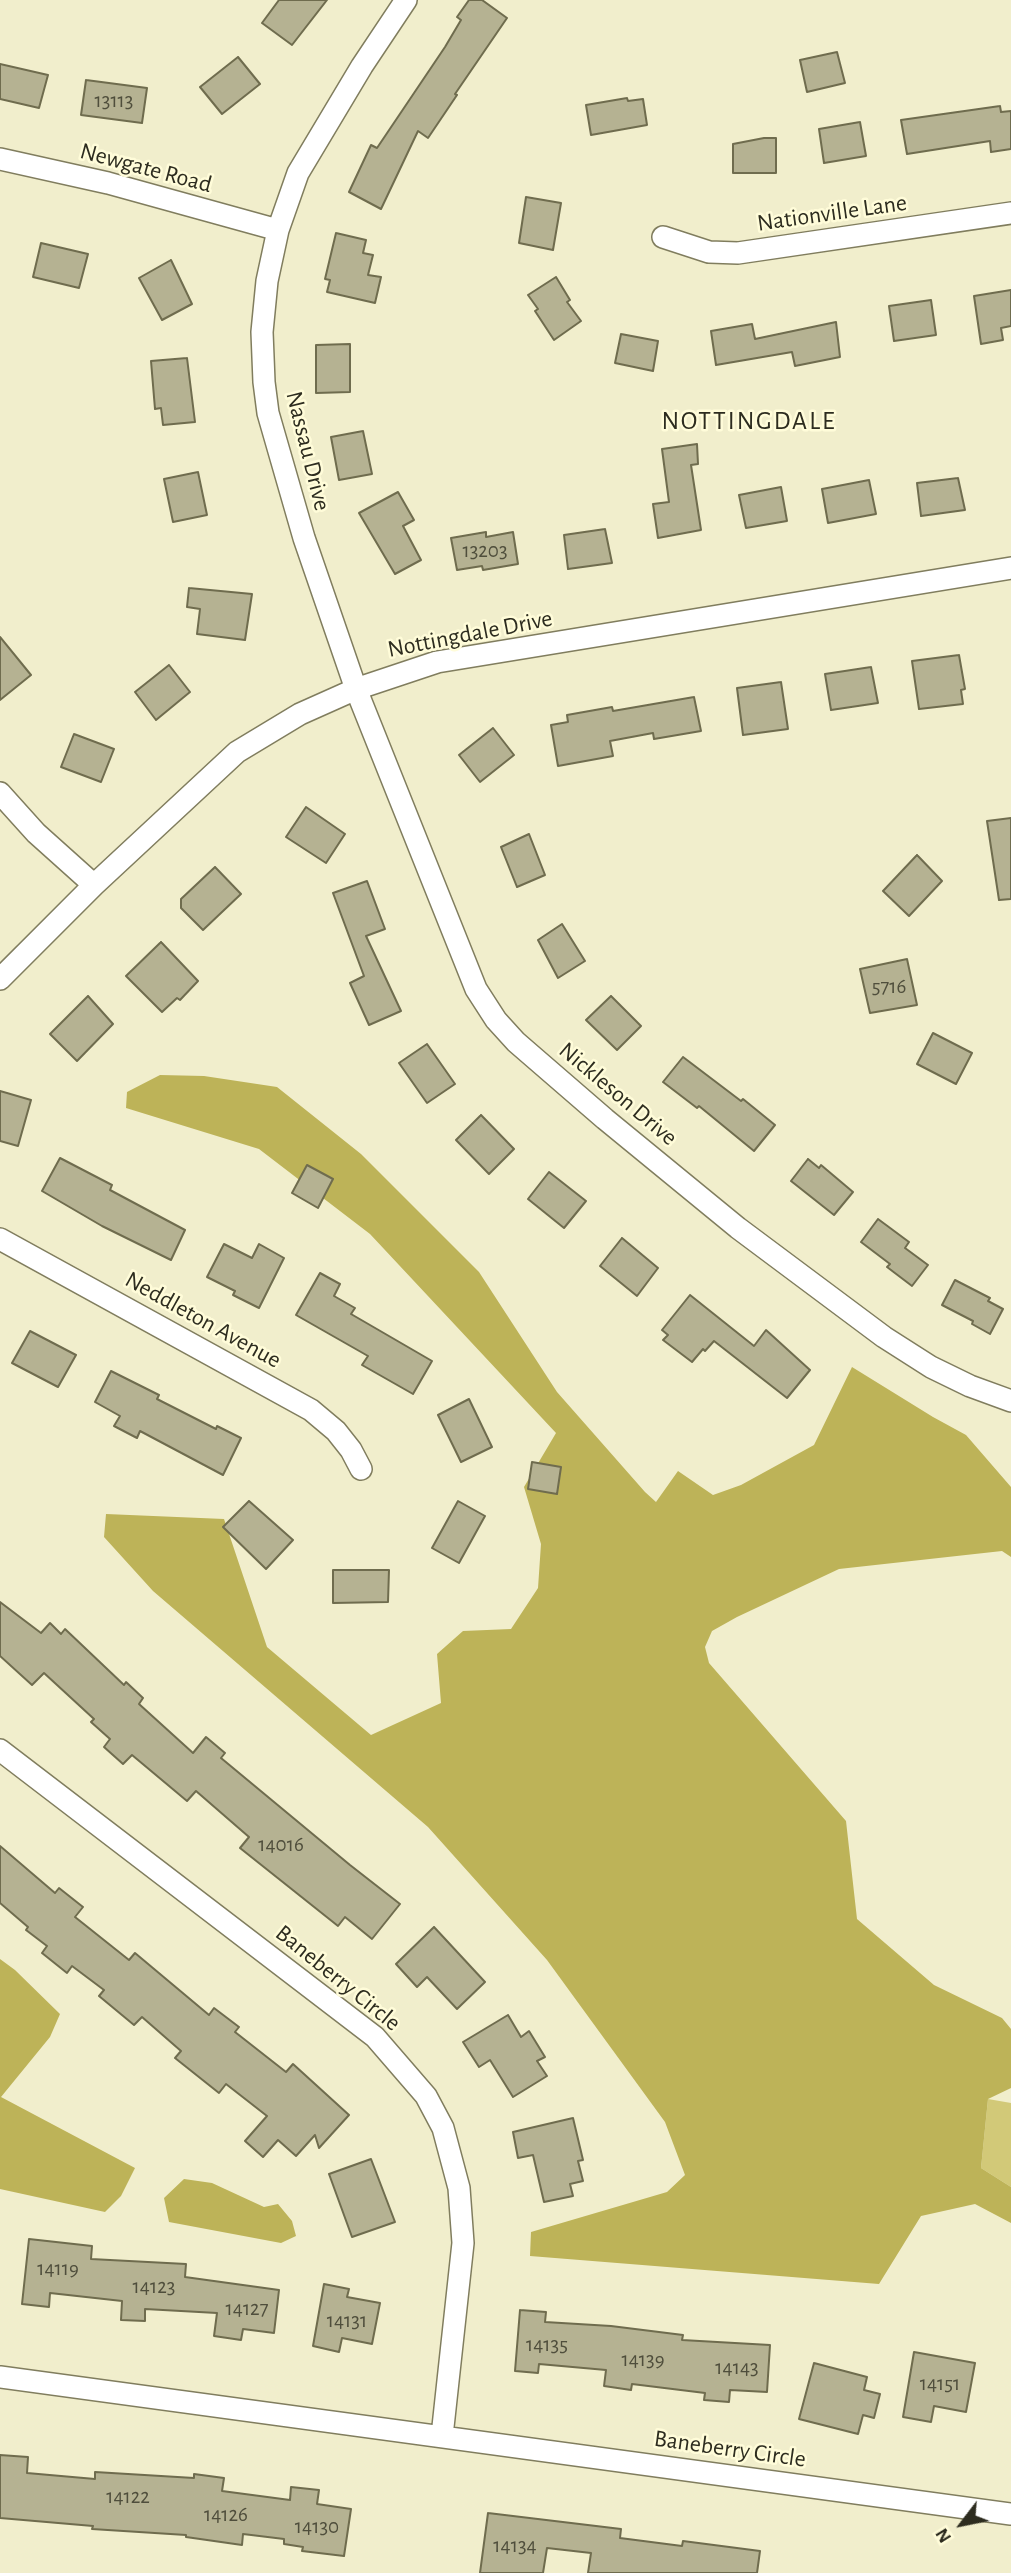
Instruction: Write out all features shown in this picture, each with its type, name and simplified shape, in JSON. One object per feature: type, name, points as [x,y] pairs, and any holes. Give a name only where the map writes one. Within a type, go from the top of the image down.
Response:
[{"type":"street","name":"Nassau Drive","points":[[356,689],[304,538],[268,413],[262,332],[267,281],[278,230],[298,173],[362,66],[406,0]]},
{"type":"street","name":"Newgate Road","points":[[0,159],[108,183],[278,230]]},
{"type":"street","name":"Nationville Lane","points":[[663,237],[709,252],[738,253],[1011,213]]},
{"type":"street","name":"Nottingdale Drive","points":[[0,979],[94,885],[237,752],[300,714],[356,689],[437,663],[1011,568]]},
{"type":"street","name":"Nickleson Drive","points":[[356,689],[476,989],[496,1020],[516,1042],[738,1228],[884,1337],[931,1367],[970,1386],[1011,1401]]},
{"type":"street","points":[[0,793],[36,832],[94,885]]},
{"type":"street","name":"Neddleton Avenue","points":[[0,1238],[311,1410],[336,1431],[362,1469]]},
{"type":"street","name":"Baneberry Circle","points":[[0,1750],[375,2037],[426,2096],[443,2128],[459,2188],[463,2243],[442,2436]]},
{"type":"street","name":"Baneberry Circle","points":[[0,2376],[1011,2514]]},
{"type":"shaded area","points":[[160,1075],[204,1076],[277,1087],[361,1154],[479,1272],[557,1392],[656,1502],[678,1471],[713,1495],[741,1485],[814,1445],[852,1367],[966,1435],[1011,1487],[1011,1557],[1002,1551],[839,1569],[712,1631],[705,1647],[709,1663],[846,1821],[857,1919],[934,1985],[1002,2018],[1011,2029],[1011,2088],[988,2099],[981,2168],[1011,2187],[1011,2223],[975,2204],[921,2216],[879,2284],[530,2256],[531,2232],[667,2192],[685,2175],[665,2122],[547,1960],[428,1827],[153,1591],[104,1537],[106,1514],[224,1519],[267,1647],[371,1735],[441,1703],[437,1654],[463,1631],[511,1629],[538,1588],[541,1544],[524,1487],[556,1433],[370,1234],[259,1149],[126,1108],[127,1092]]},
{"type":"shaded area","points":[[0,1959],[60,2014],[50,2037],[1,2097],[135,2168],[121,2196],[105,2212],[0,2189]]},
{"type":"shaded area","points":[[988,2099],[1011,2103],[1011,2187],[981,2168]]},
{"type":"shaded area","points":[[184,2179],[212,2183],[264,2207],[278,2204],[292,2221],[296,2236],[281,2243],[169,2222],[164,2198]]},
{"type":"building","points":[[279,0],[327,0],[292,45],[262,23]]},
{"type":"building","points":[[469,0],[482,0],[507,18],[428,138],[418,131],[381,209],[349,192],[371,145],[377,148],[445,47],[461,20],[457,17]]},
{"type":"building","points":[[837,52],[845,83],[807,92],[800,60]]},
{"type":"building","points":[[238,57],[260,84],[222,114],[200,87]]},
{"type":"building","points":[[0,64],[48,75],[39,108],[0,99]]},
{"type":"building","points":[[86,80],[147,88],[142,123],[81,115]]},
{"type":"building","points":[[627,98],[628,101],[643,99],[647,125],[591,135],[586,105]]},
{"type":"building","points":[[1000,106],[1001,112],[1011,111],[1011,149],[991,152],[990,141],[907,154],[901,120]]},
{"type":"building","points":[[860,122],[866,156],[824,163],[819,129]]},
{"type":"building","points":[[776,138],[776,173],[733,173],[733,144]]},
{"type":"building","points":[[526,197],[561,203],[553,250],[519,243]]},
{"type":"building","points":[[336,233],[366,240],[363,253],[373,255],[368,275],[381,277],[375,303],[327,292],[330,280],[325,279]]},
{"type":"building","points":[[41,243],[88,254],[79,288],[33,277]]},
{"type":"building","points":[[171,260],[192,304],[162,320],[139,278]]},
{"type":"building","points":[[556,277],[570,300],[567,302],[581,321],[554,340],[528,295]]},
{"type":"building","points":[[1011,290],[1011,326],[1001,328],[1003,340],[981,344],[974,296]]},
{"type":"building","points":[[931,300],[936,335],[894,341],[889,306]]},
{"type":"building","points":[[836,322],[840,357],[795,366],[792,352],[716,365],[711,331],[752,324],[755,339]]},
{"type":"building","points":[[621,334],[658,341],[653,371],[615,363]]},
{"type":"building","points":[[350,344],[350,392],[316,393],[316,345]]},
{"type":"building","points":[[187,358],[195,422],[163,425],[161,408],[155,409],[151,361]]},
{"type":"building","points":[[363,431],[372,474],[339,480],[331,437]]},
{"type":"building","points":[[697,444],[698,464],[691,465],[701,530],[658,538],[653,504],[669,502],[662,449]]},
{"type":"building","points":[[198,472],[207,515],[173,522],[164,479]]},
{"type":"building","points":[[958,478],[965,510],[921,516],[917,483]]},
{"type":"building","points":[[869,480],[876,514],[828,523],[822,489]]},
{"type":"building","points":[[781,487],[787,521],[746,528],[739,495]]},
{"type":"building","points":[[398,492],[414,520],[403,526],[421,560],[395,574],[359,513]]},
{"type":"building","points":[[605,529],[612,563],[568,569],[564,535]]},
{"type":"building","points":[[486,532],[486,537],[513,532],[518,564],[483,570],[482,566],[457,570],[451,538]]},
{"type":"building","points":[[189,588],[252,594],[245,640],[197,634],[200,609],[187,607]]},
{"type":"building","points":[[0,637],[31,675],[0,700]]},
{"type":"building","points":[[959,655],[965,689],[961,690],[963,704],[919,709],[912,661]]},
{"type":"building","points":[[169,665],[190,692],[156,720],[135,692]]},
{"type":"building","points":[[871,667],[878,703],[831,710],[825,674]]},
{"type":"building","points":[[781,682],[788,729],[743,735],[737,688]]},
{"type":"building","points":[[694,697],[701,731],[654,739],[653,733],[610,741],[613,756],[558,766],[551,725],[568,722],[567,715],[612,707],[613,711]]},
{"type":"building","points":[[493,728],[514,755],[480,782],[459,755]]},
{"type":"building","points":[[74,734],[114,749],[101,782],[61,767]]},
{"type":"building","points":[[306,807],[345,834],[326,863],[286,837]]},
{"type":"building","points":[[1011,818],[1011,899],[999,900],[987,821]]},
{"type":"building","points":[[529,834],[545,875],[517,887],[501,847]]},
{"type":"building","points":[[917,855],[942,881],[909,916],[883,891]]},
{"type":"building","points":[[215,867],[241,894],[203,930],[181,908],[181,899]]},
{"type":"building","points":[[367,881],[385,929],[366,936],[401,1011],[369,1025],[350,983],[364,976],[333,893]]},
{"type":"building","points":[[562,924],[585,961],[558,978],[538,940]]},
{"type":"building","points":[[161,942],[198,981],[180,1000],[177,998],[162,1012],[126,976]]},
{"type":"building","points":[[907,959],[917,1005],[870,1013],[860,969]]},
{"type":"building","points":[[88,996],[113,1024],[77,1061],[50,1034]]},
{"type":"building","points":[[611,996],[641,1026],[617,1050],[586,1020]]},
{"type":"building","points":[[933,1033],[972,1053],[956,1084],[917,1064]]},
{"type":"building","points":[[427,1044],[455,1084],[427,1103],[399,1063]]},
{"type":"building","points":[[683,1057],[775,1125],[754,1151],[699,1106],[697,1108],[663,1082]]},
{"type":"building","points":[[0,1091],[31,1100],[18,1146],[0,1141]]},
{"type":"building","points":[[481,1115],[514,1149],[489,1174],[456,1140]]},
{"type":"building","points":[[60,1158],[112,1185],[110,1190],[185,1230],[171,1260],[102,1226],[42,1191]]},
{"type":"building","points":[[808,1159],[819,1168],[821,1165],[853,1192],[834,1215],[791,1181]]},
{"type":"building","points":[[307,1165],[333,1179],[318,1208],[292,1193]]},
{"type":"building","points":[[549,1172],[586,1201],[564,1228],[528,1199]]},
{"type":"building","points":[[878,1219],[909,1242],[905,1248],[928,1265],[912,1286],[887,1267],[890,1264],[861,1242]]},
{"type":"building","points":[[622,1238],[658,1268],[637,1296],[600,1266]]},
{"type":"building","points":[[224,1244],[252,1258],[259,1244],[284,1258],[259,1308],[233,1295],[235,1291],[207,1277]]},
{"type":"building","points":[[320,1273],[340,1284],[334,1296],[355,1308],[351,1314],[432,1361],[413,1394],[362,1365],[368,1356],[296,1315]]},
{"type":"building","points":[[955,1280],[990,1298],[988,1301],[1003,1309],[990,1334],[972,1324],[973,1321],[942,1305]]},
{"type":"building","points":[[690,1295],[754,1346],[766,1330],[810,1370],[787,1398],[714,1341],[692,1362],[663,1340],[668,1335],[662,1330]]},
{"type":"building","points":[[30,1331],[76,1355],[58,1387],[12,1363]]},
{"type":"building","points":[[111,1371],[159,1395],[157,1399],[216,1429],[217,1426],[241,1438],[223,1475],[140,1431],[137,1438],[114,1426],[120,1416],[95,1402]]},
{"type":"building","points":[[469,1399],[492,1447],[461,1462],[438,1415]]},
{"type":"building","points":[[532,1462],[561,1467],[557,1494],[528,1489]]},
{"type":"building","points":[[249,1501],[293,1540],[266,1569],[223,1527]]},
{"type":"building","points":[[458,1501],[485,1516],[459,1563],[432,1548]]},
{"type":"building","points":[[333,1570],[389,1570],[388,1602],[333,1603]]},
{"type":"building","points":[[0,1602],[41,1633],[50,1623],[61,1634],[65,1629],[124,1685],[126,1682],[143,1698],[139,1704],[193,1753],[206,1737],[225,1753],[221,1758],[400,1904],[372,1939],[345,1917],[338,1926],[240,1848],[249,1837],[196,1791],[187,1801],[132,1755],[123,1764],[104,1747],[110,1739],[91,1722],[94,1719],[44,1673],[32,1685],[0,1656]]},
{"type":"building","points":[[0,1846],[55,1893],[59,1888],[83,1907],[75,1917],[129,1960],[135,1953],[209,2015],[214,2008],[239,2027],[235,2032],[286,2072],[293,2064],[349,2115],[319,2148],[315,2135],[296,2156],[278,2140],[263,2157],[245,2141],[267,2116],[226,2084],[219,2093],[175,2058],[181,2051],[142,2017],[134,2025],[99,1996],[104,1990],[72,1966],[67,1973],[42,1953],[47,1946],[26,1930],[28,1927],[0,1903]]},
{"type":"building","points":[[434,1927],[485,1982],[457,2009],[427,1977],[417,1987],[396,1964]]},
{"type":"building","points":[[508,2015],[521,2037],[529,2031],[545,2057],[537,2061],[547,2076],[513,2097],[490,2060],[479,2067],[463,2042]]},
{"type":"building","points":[[573,2118],[583,2160],[578,2161],[583,2181],[570,2184],[573,2196],[544,2202],[533,2155],[518,2158],[513,2132]]},
{"type":"building","points":[[371,2159],[395,2222],[352,2237],[329,2174]]},
{"type":"building","points":[[29,2239],[92,2246],[91,2259],[186,2264],[185,2277],[279,2290],[274,2333],[243,2329],[241,2340],[214,2336],[217,2313],[145,2309],[145,2321],[121,2320],[122,2301],[50,2293],[49,2307],[22,2304]]},
{"type":"building","points":[[324,2284],[349,2289],[347,2297],[380,2303],[372,2344],[342,2338],[339,2352],[313,2346]]},
{"type":"building","points":[[520,2310],[546,2312],[545,2322],[611,2326],[683,2335],[682,2340],[770,2345],[767,2392],[730,2390],[729,2402],[704,2400],[705,2393],[632,2384],[631,2390],[604,2386],[606,2370],[539,2364],[538,2373],[515,2371]]},
{"type":"building","points":[[914,2352],[975,2363],[966,2412],[934,2406],[931,2422],[903,2417]]},
{"type":"building","points":[[814,2363],[867,2377],[864,2390],[880,2394],[874,2418],[863,2415],[858,2434],[799,2419]]},
{"type":"building","points":[[0,2455],[28,2457],[27,2473],[95,2479],[95,2472],[194,2478],[194,2474],[224,2478],[222,2491],[290,2500],[291,2487],[319,2490],[317,2504],[351,2509],[344,2556],[302,2551],[303,2547],[284,2544],[284,2539],[243,2534],[242,2545],[186,2535],[92,2529],[93,2526],[0,2518]]},
{"type":"building","points":[[488,2513],[621,2529],[620,2538],[682,2546],[683,2541],[760,2551],[757,2573],[588,2573],[591,2553],[547,2548],[543,2573],[480,2573]]},
{"type":"district","name":"NOTTINGDALE","points":[[749,421]]}]
